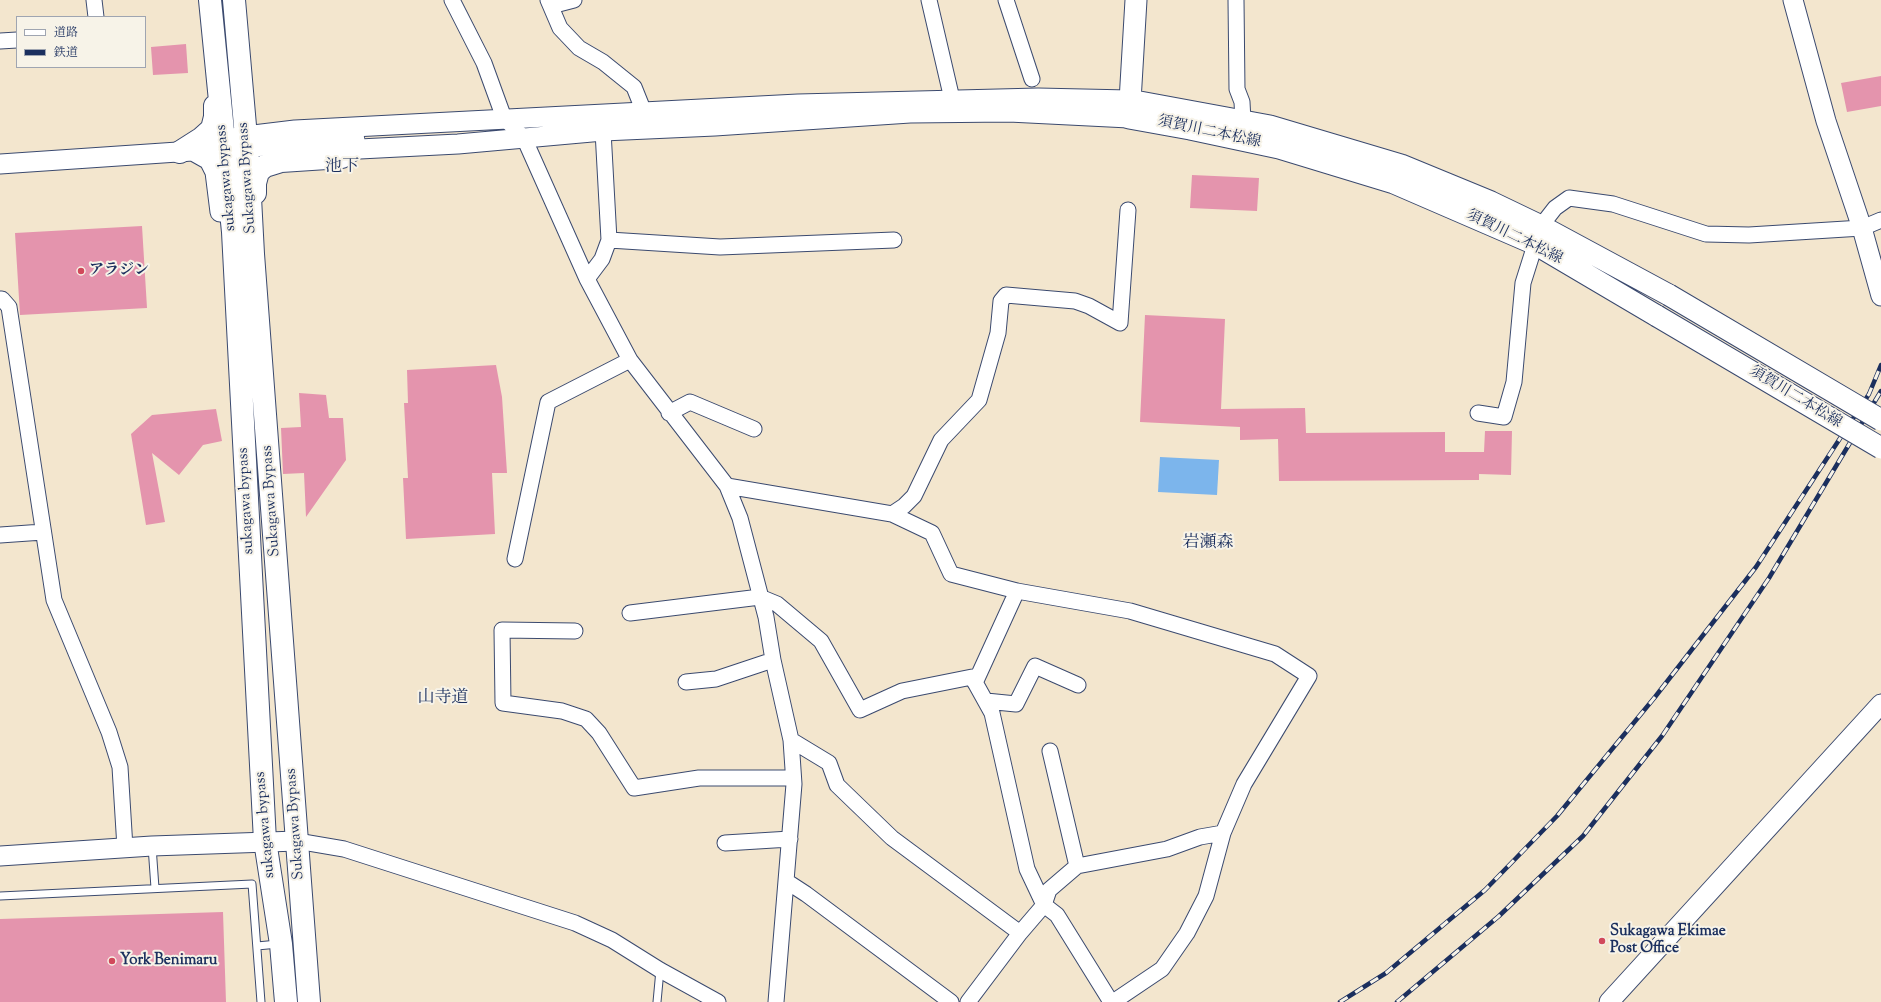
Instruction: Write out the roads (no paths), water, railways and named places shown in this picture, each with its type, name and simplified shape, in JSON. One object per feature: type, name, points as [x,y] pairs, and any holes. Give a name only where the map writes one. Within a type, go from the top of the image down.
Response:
[{"type":"highway","name":"sukagawa bypass","points":[[210,0],[215,50],[238,148],[244,254],[265,841],[281,944],[286,1002]]},
{"type":"highway","name":"Sukagawa Bypass","points":[[234,0],[239,61],[238,148]]},
{"type":"highway","points":[[186,151],[212,129],[215,117],[215,50]]},
{"type":"highway","points":[[244,254],[258,172],[265,166],[281,161],[342,157],[355,148]]},
{"type":"highway","name":"Sukagawa Bypass","points":[[244,254],[297,841],[309,1002]]},
{"type":"main road","points":[[1129,109],[1136,0]]},
{"type":"main road","name":"須賀川二本松線","points":[[1129,109],[1243,121],[1270,126],[1401,165],[1491,202],[1657,316],[1881,448]]},
{"type":"main road","name":"須賀川二本松線","points":[[1129,109],[1190,129],[1279,148],[1394,183],[1538,235],[1669,295],[1881,420]]},
{"type":"street","points":[[94,0],[96,16]]},
{"type":"street","points":[[452,0],[484,63],[504,118],[524,138],[586,279],[630,360],[669,413],[727,486],[740,518],[766,617],[773,660],[791,740],[793,778],[790,839],[776,1002]]},
{"type":"street","points":[[574,0],[550,3],[560,28],[579,48],[603,62],[634,87],[644,112]]},
{"type":"street","points":[[929,0],[952,99]]},
{"type":"street","points":[[1006,0],[1032,79]]},
{"type":"street","points":[[1236,0],[1237,89],[1242,102],[1243,121]]},
{"type":"street","points":[[1792,0],[1826,121],[1862,228],[1881,296]]},
{"type":"street","points":[[0,41],[16,40]]},
{"type":"street","points":[[239,61],[247,93],[251,124],[259,129],[295,130],[798,104],[952,99],[1052,98],[1129,109]]},
{"type":"street","points":[[238,148],[355,148],[458,144],[603,131],[715,126],[910,113],[1129,109]]},
{"type":"street","points":[[238,148],[295,130]]},
{"type":"street","points":[[586,279],[602,259],[609,240],[603,131]]},
{"type":"street","points":[[0,164],[186,151],[474,134],[524,138]]},
{"type":"street","points":[[186,151],[209,160],[215,172],[221,222],[244,254]]},
{"type":"street","points":[[1478,414],[1504,417],[1514,382],[1523,282],[1538,235],[1555,208],[1569,198],[1612,204],[1706,234],[1749,235],[1862,228],[1881,220]]},
{"type":"street","points":[[892,514],[904,506],[914,496],[941,440],[979,400],[998,333],[1001,301],[1006,295],[1075,301],[1089,306],[1120,323],[1128,210]]},
{"type":"street","points":[[609,240],[720,247],[894,240]]},
{"type":"street","points":[[0,299],[2,299],[9,307],[42,532],[54,600],[109,732],[120,767],[125,848]]},
{"type":"street","points":[[515,559],[548,402],[630,360]]},
{"type":"street","points":[[669,413],[690,402],[754,429]]},
{"type":"street","points":[[630,613],[760,597],[777,604],[821,641],[860,710],[902,692],[972,677],[992,713],[1027,869],[1044,905],[1056,915],[1112,1002],[1162,969],[1187,933],[1206,896],[1223,833],[1244,784],[1308,676],[1275,654],[1130,611],[1017,591],[952,574],[932,533],[892,514],[727,486]]},
{"type":"street","points":[[0,535],[42,532]]},
{"type":"street","points":[[975,683],[1017,591]]},
{"type":"street","points":[[575,631],[502,630],[503,703],[562,711],[586,718],[599,733],[634,788],[699,778],[793,778]]},
{"type":"street","points":[[686,682],[716,679],[773,660]]},
{"type":"street","points":[[986,701],[1016,704],[1035,666],[1078,685]]},
{"type":"street","points":[[1609,1002],[1881,704]]},
{"type":"street","points":[[791,740],[829,764],[838,785],[892,838],[1020,933]]},
{"type":"street","points":[[1050,751],[1077,866]]},
{"type":"street","points":[[968,1002],[1020,933],[1044,905],[1050,890],[1077,866],[1167,849],[1200,837],[1223,833]]},
{"type":"street","points":[[724,843],[790,839]]},
{"type":"street","points":[[0,856],[152,846],[265,841],[297,841],[344,849],[575,923],[612,940],[660,970],[718,1002]]},
{"type":"street","points":[[786,881],[806,894],[951,1002]]},
{"type":"lane","points":[[152,846],[156,888]]},
{"type":"lane","points":[[0,896],[252,884],[261,1002]]},
{"type":"lane","points":[[257,946],[281,944]]},
{"type":"lane","points":[[657,1002],[660,970]]},
{"type":"water","points":[[1160,457],[1219,460],[1217,495],[1158,492]]},
{"type":"railway","points":[[1340,1002],[1386,973],[1485,890],[1557,816],[1655,697],[1756,567],[1869,394],[1881,365]]},
{"type":"railway","points":[[1397,1002],[1499,916],[1583,836],[1662,736],[1769,578],[1881,391]]},
{"type":"place","name":"アラジン","points":[[81,271]]},
{"type":"place","name":"Sukagawa Ekimae Post Office","points":[[1602,941]]},
{"type":"place","name":"York Benimaru","points":[[112,961]]},
{"type":"district","name":"池下","points":[[342,168]]},
{"type":"district","name":"岩瀬森","points":[[1208,544]]},
{"type":"district","name":"山寺道","points":[[443,699]]}]
